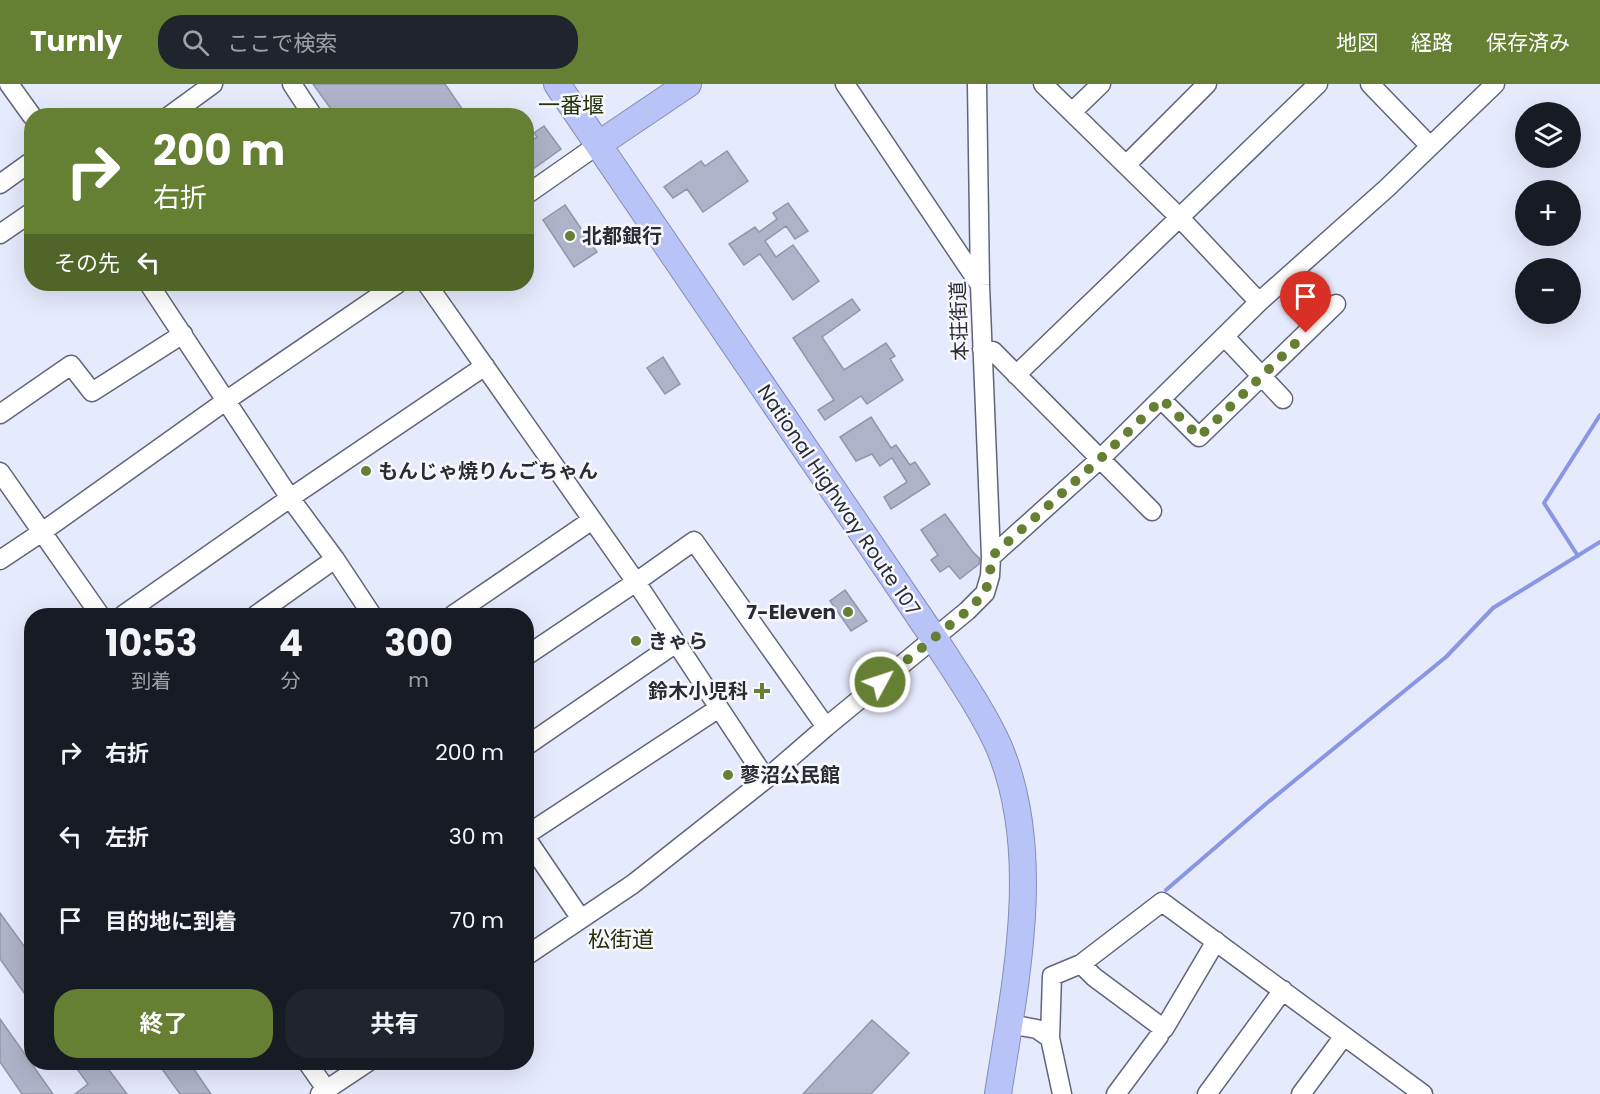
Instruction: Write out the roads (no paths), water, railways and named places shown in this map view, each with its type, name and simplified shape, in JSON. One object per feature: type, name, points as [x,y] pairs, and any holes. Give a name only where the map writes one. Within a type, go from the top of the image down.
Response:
[{"type":"highway","name":"National Highway Route 107","points":[[556,84],[934,638],[999,747],[1014,790],[1020,834],[1023,887],[1009,1024],[998,1094]]},
{"type":"highway","points":[[599,144],[688,84]]},
{"type":"street","points":[[9,84],[26,108]]},
{"type":"street","points":[[292,84],[306,108]]},
{"type":"street","points":[[845,84],[980,285]]},
{"type":"street","name":"本荘街道","points":[[534,951],[633,884],[766,780],[826,727],[967,611],[985,593],[990,576],[991,557],[980,285],[977,84]]},
{"type":"street","points":[[1043,84],[1180,218],[1259,302]]},
{"type":"street","points":[[1072,112],[1101,84]]},
{"type":"street","points":[[1126,165],[1207,84]]},
{"type":"street","points":[[1016,375],[1318,84]]},
{"type":"street","points":[[1370,84],[1430,146]]},
{"type":"street","points":[[179,108],[206,86]]},
{"type":"street","points":[[991,557],[1100,459],[1259,302],[1387,188],[1488,86]]},
{"type":"street","points":[[534,189],[599,144]]},
{"type":"street","points":[[0,184],[24,167]]},
{"type":"street","points":[[2,226],[24,216]]},
{"type":"street","points":[[154,291],[290,498],[367,608]]},
{"type":"street","points":[[0,560],[387,291]]},
{"type":"street","points":[[432,291],[636,582],[766,780]]},
{"type":"street","points":[[1162,399],[1199,437],[1336,304]]},
{"type":"street","points":[[0,414],[71,365],[92,392],[183,334]]},
{"type":"street","points":[[1225,337],[1283,399]]},
{"type":"street","points":[[982,349],[993,351],[1152,511]]},
{"type":"street","points":[[133,608],[485,366]]},
{"type":"street","points":[[0,472],[95,608]]},
{"type":"street","points":[[463,608],[592,520]]},
{"type":"street","points":[[534,651],[694,541],[826,727]]},
{"type":"street","points":[[266,608],[335,559]]},
{"type":"street","points":[[534,741],[676,643]]},
{"type":"street","points":[[534,832],[719,708]]},
{"type":"street","points":[[534,849],[581,919]]},
{"type":"street","points":[[1062,1094],[1050,1038],[1052,976],[1081,964],[1162,902],[1344,1036],[1398,1087],[1423,1094]]},
{"type":"street","points":[[1081,964],[1094,977],[1164,1029],[1216,941]]},
{"type":"street","points":[[1207,1094],[1283,990]]},
{"type":"street","points":[[1009,1024],[1037,1029],[1050,1038]]},
{"type":"street","points":[[1116,1094],[1159,1036]]},
{"type":"street","points":[[1300,1094],[1344,1036]]},
{"type":"street","points":[[311,1070],[323,1092],[356,1070]]},
{"type":"waterway","points":[[1578,556],[1544,503],[1600,415]]},
{"type":"waterway","points":[[1166,890],[1267,803],[1446,657],[1493,608],[1600,542]]},
{"type":"place","name":"北都銀行","points":[[570,236]]},
{"type":"place","name":"もんじゃ焼りんごちゃん","points":[[366,471]]},
{"type":"place","name":"7-Eleven","points":[[848,612]]},
{"type":"place","name":"きゃら","points":[[636,641]]},
{"type":"place","name":"鈴木小児科","points":[[762,691]]},
{"type":"place","name":"蓼沼公民館","points":[[728,775]]},
{"type":"district","name":"一番堰","points":[[571,105]]},
{"type":"district","name":"松街道","points":[[621,939]]}]
